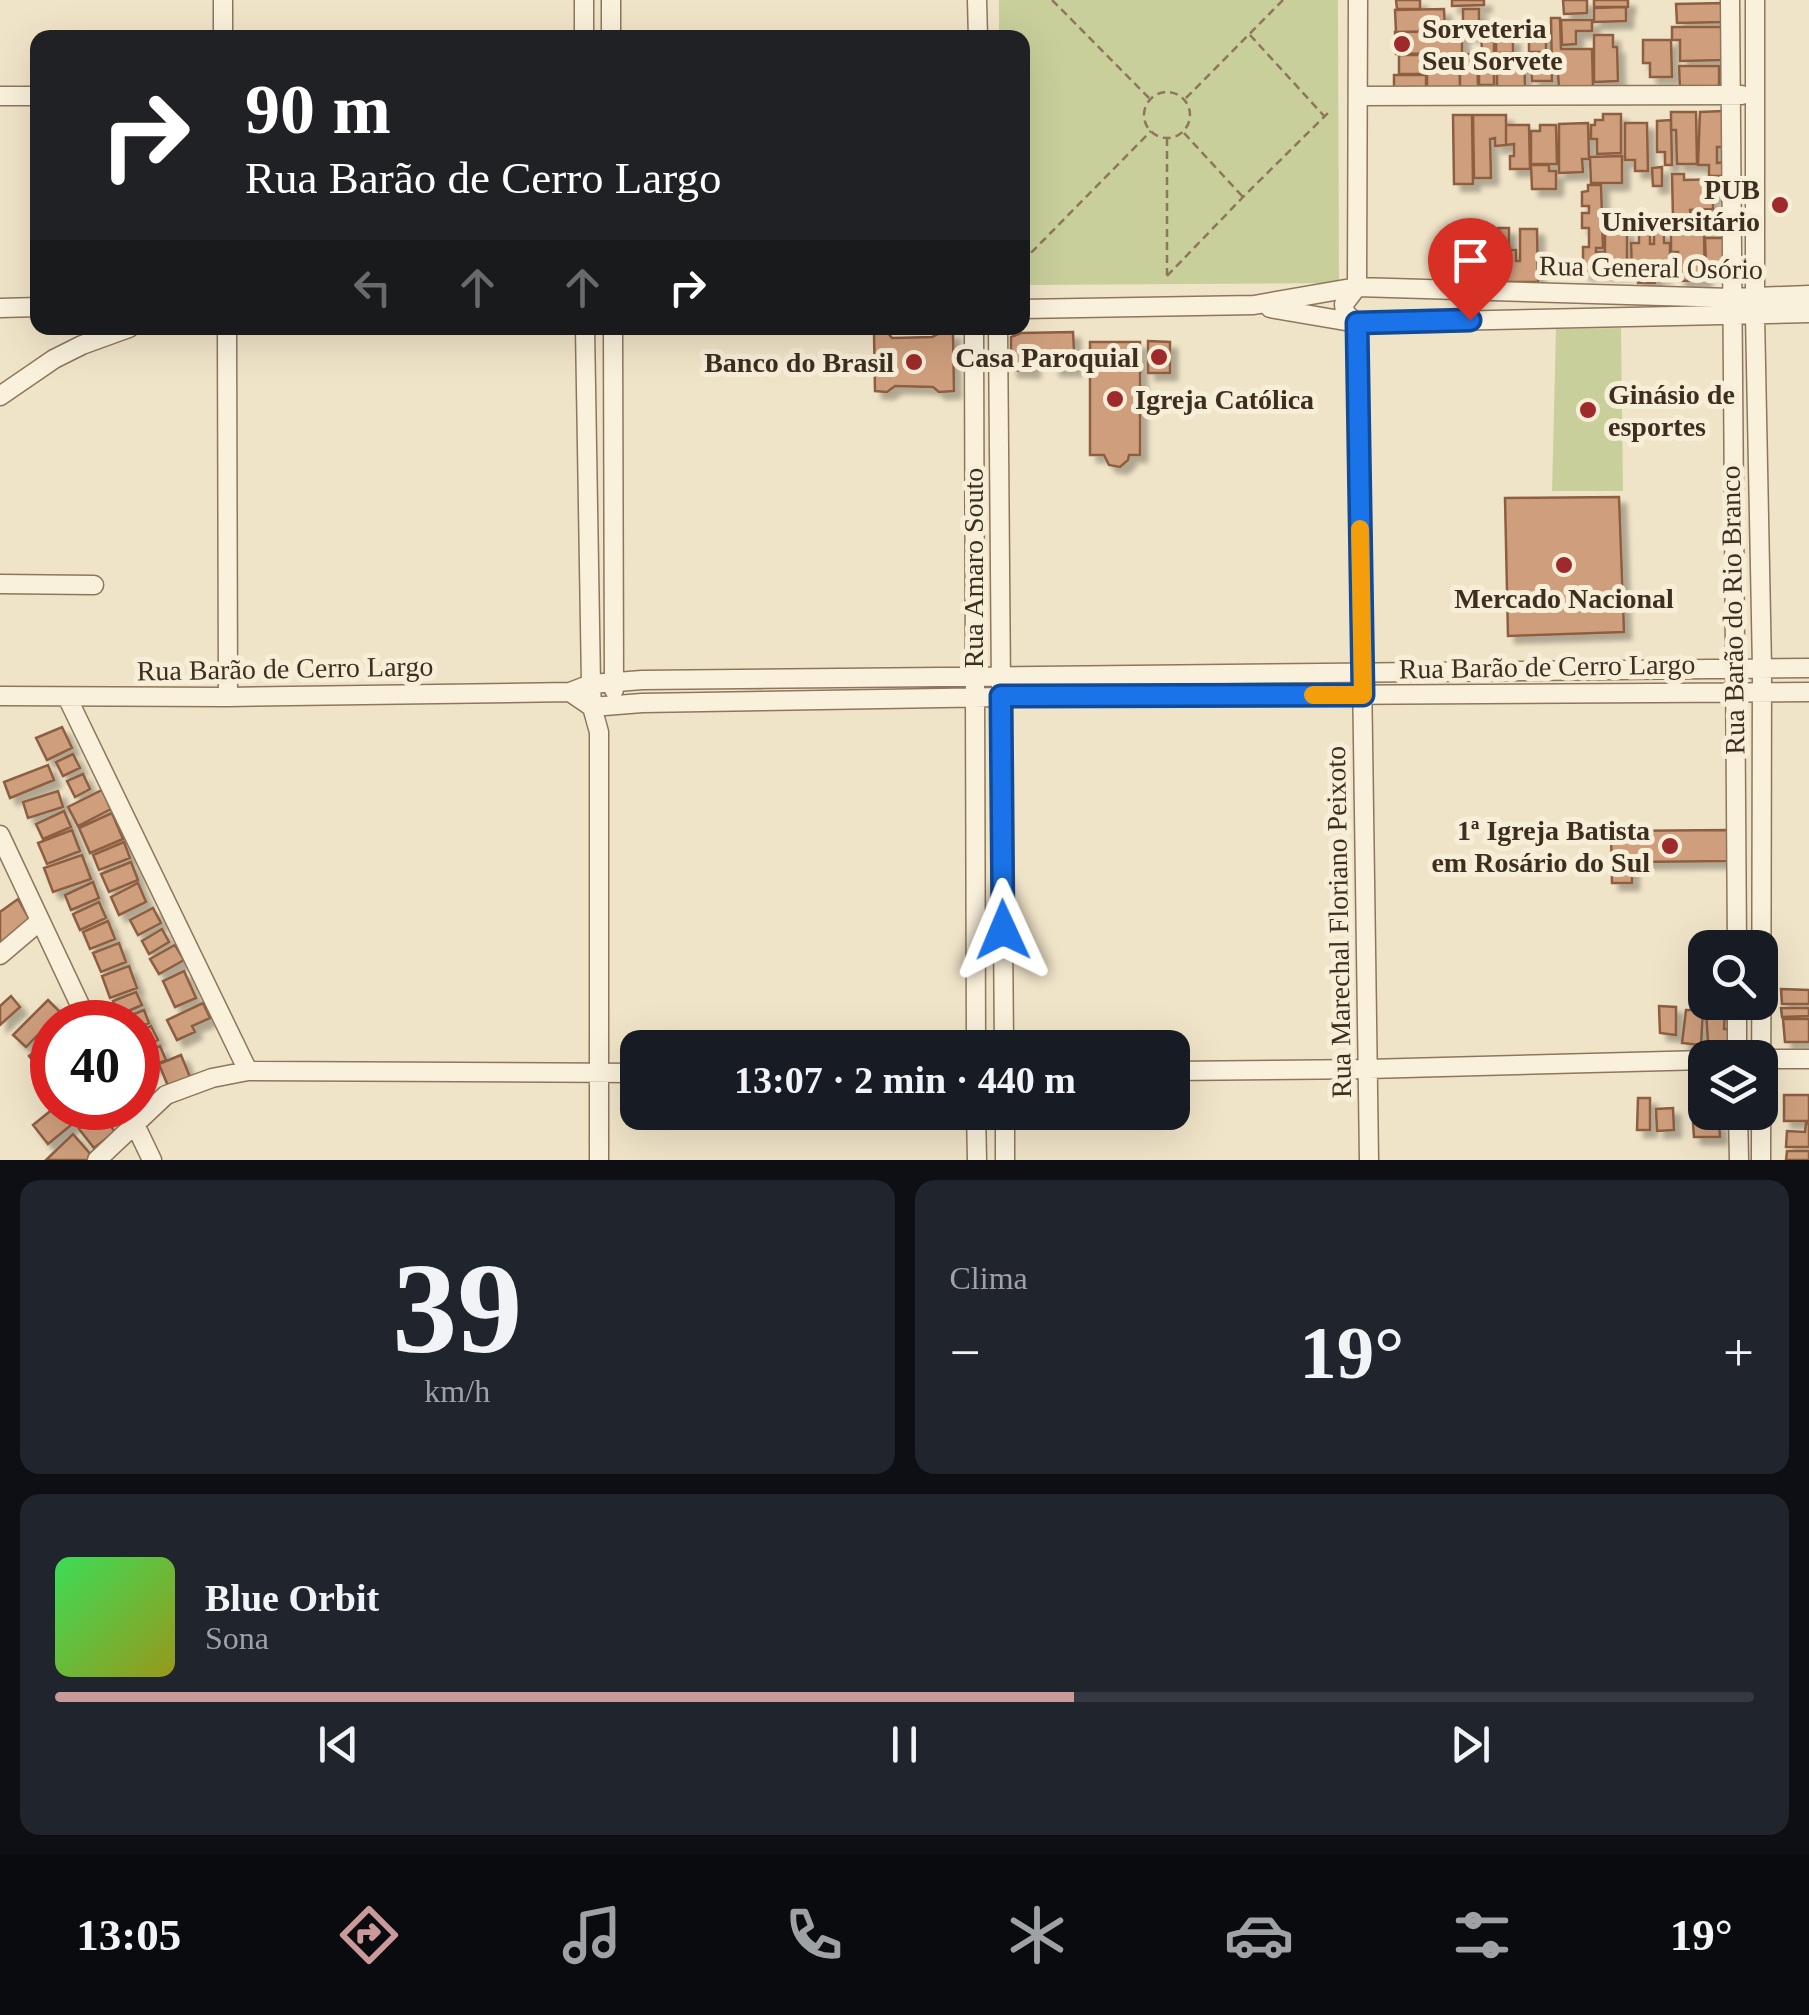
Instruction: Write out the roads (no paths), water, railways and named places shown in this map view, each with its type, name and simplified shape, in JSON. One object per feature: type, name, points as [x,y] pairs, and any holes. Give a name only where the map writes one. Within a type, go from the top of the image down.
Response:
[{"type":"street","points":[[222,0],[224,30]]},
{"type":"street","points":[[584,0],[584,30]]},
{"type":"street","points":[[611,0],[611,30]]},
{"type":"street","points":[[977,0],[978,30]]},
{"type":"street","name":"Rua Marechal Floriano Peixoto","points":[[1358,0],[1357,287],[1378,301],[1378,312],[1357,323],[1369,1160]]},
{"type":"street","name":"Rua Barão do Rio Branco","points":[[1730,0],[1737,930]]},
{"type":"street","name":"Rua Barão do Rio Branco","points":[[1755,0],[1762,668],[1760,1040]]},
{"type":"street","points":[[1358,96],[1755,95]]},
{"type":"street","points":[[0,96],[30,96]]},
{"type":"street","name":"Rua General Osório","points":[[1030,309],[1254,305],[1357,287],[1731,307]]},
{"type":"street","name":"Rua General Osório","points":[[1254,305],[1357,323],[1756,306],[1809,295]]},
{"type":"street","name":"Rua General Osório","points":[[1756,306],[1809,313]]},
{"type":"street","points":[[0,308],[30,308]]},
{"type":"street","points":[[0,396],[54,359],[109,335]]},
{"type":"street","points":[[228,335],[228,697]]},
{"type":"street","points":[[585,335],[591,684],[599,732],[600,1160]]},
{"type":"street","points":[[599,732],[614,706],[615,683],[612,335]]},
{"type":"street","name":"Rua Amaro Souto","points":[[974,335],[976,1030]]},
{"type":"street","name":"Rua Amaro Souto","points":[[998,335],[1004,1030]]},
{"type":"street","points":[[587,452],[613,451]]},
{"type":"street","points":[[0,584],[94,585]]},
{"type":"street","name":"Rua Barão de Cerro Largo","points":[[0,696],[570,692],[591,684],[680,680],[1809,668]]},
{"type":"street","points":[[1596,670],[1598,692]]},
{"type":"street","points":[[1547,672],[1549,693]]},
{"type":"street","points":[[1234,675],[1234,696]]},
{"type":"street","points":[[856,679],[856,700]]},
{"type":"street","points":[[680,680],[680,703]]},
{"type":"street","points":[[570,692],[592,706]]},
{"type":"street","name":"Rua Barão de Cerro Largo","points":[[592,706],[1001,696],[1809,692]]},
{"type":"street","points":[[66,696],[248,1071]]},
{"type":"street","points":[[0,835],[78,1000]]},
{"type":"street","points":[[0,955],[40,920]]},
{"type":"street","points":[[1778,1059],[1809,1059]]},
{"type":"street","points":[[1190,1071],[1688,1060]]},
{"type":"street","points":[[160,1099],[212,1078],[248,1071],[620,1074]]},
{"type":"street","points":[[97,1160],[120,1130]]},
{"type":"street","points":[[138,1130],[152,1160]]},
{"type":"street","points":[[976,1130],[976,1160]]},
{"type":"street","points":[[1005,1130],[1005,1160]]},
{"type":"street","points":[[1738,1130],[1739,1160]]},
{"type":"street","name":"Rua Barão do Rio Branco","points":[[1761,1130],[1762,1160]]},
{"type":"place","name":"Sorveteria Seu Sorvete","points":[[1402,44]]},
{"type":"place","name":"PUB Universitário","points":[[1780,205]]},
{"type":"place","name":"Casa Paroquial","points":[[1159,357]]},
{"type":"place","name":"Banco do Brasil","points":[[914,362]]},
{"type":"place","name":"Igreja Católica","points":[[1115,399]]},
{"type":"place","name":"Ginásio de esportes","points":[[1588,410]]},
{"type":"place","name":"Mercado Nacional","points":[[1564,565]]},
{"type":"place","name":"1ª Igreja Batista em Rosário do Sul","points":[[1670,846]]}]
